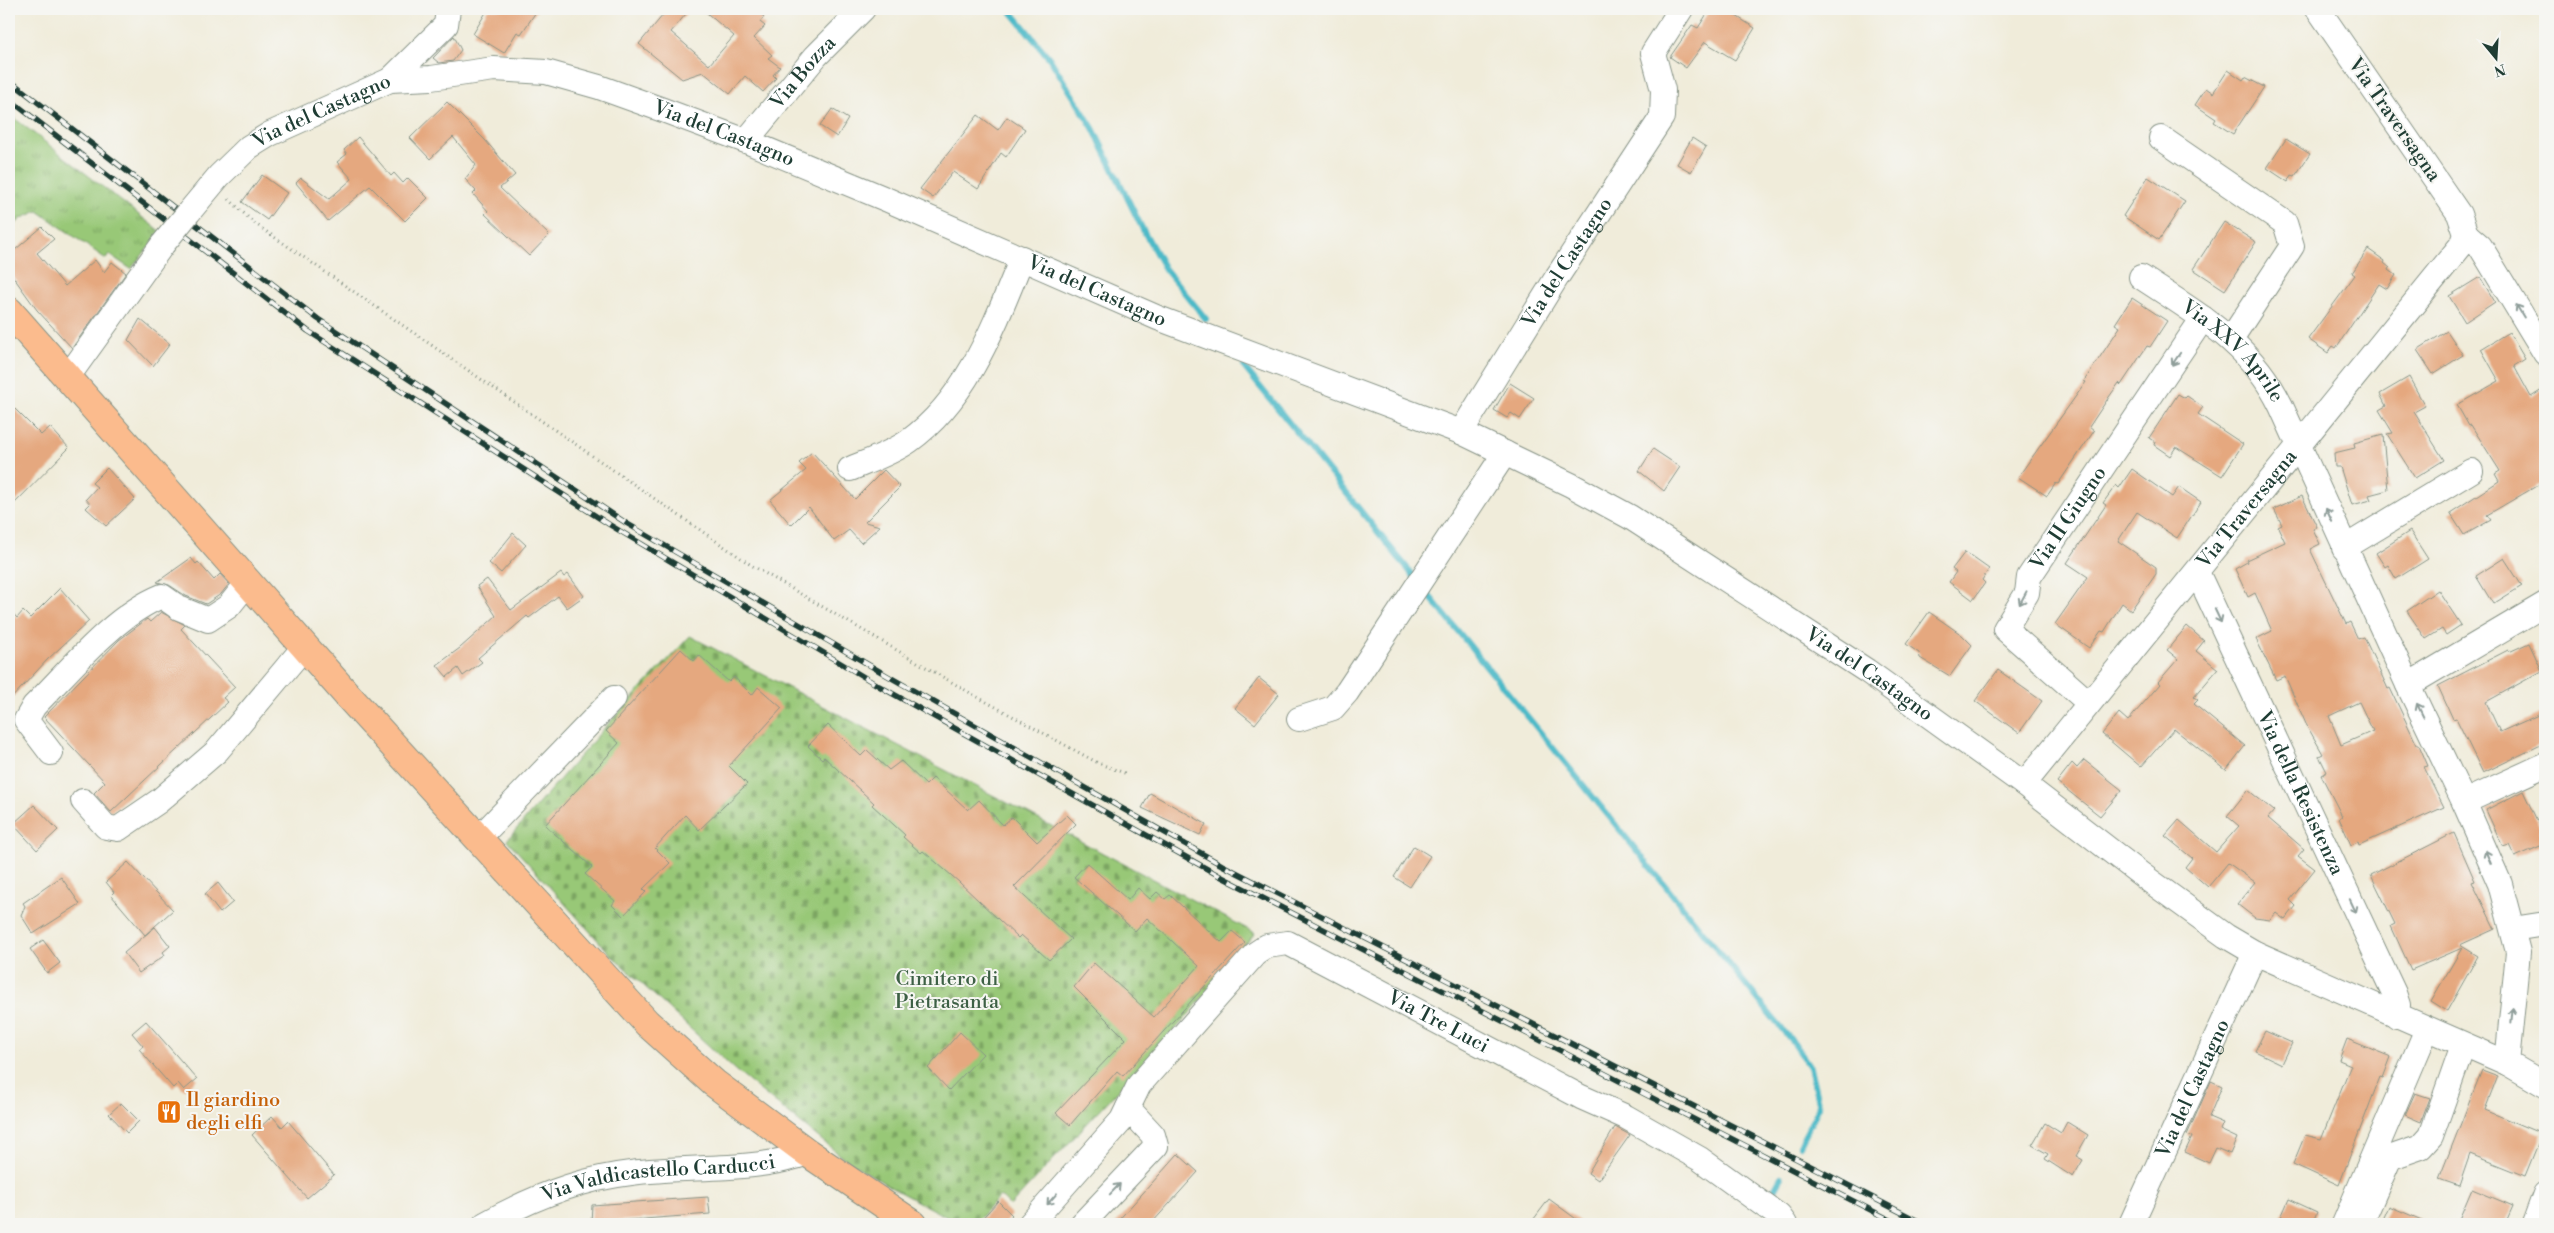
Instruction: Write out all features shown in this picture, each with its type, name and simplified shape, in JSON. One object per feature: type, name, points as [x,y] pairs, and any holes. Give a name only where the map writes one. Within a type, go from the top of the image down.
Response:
[{"type":"main road","points":[[10,315],[305,646],[647,1023],[714,1083],[808,1153],[913,1224]]},
{"type":"street","points":[[390,80],[446,25],[448,9]]},
{"type":"street","name":"Via Bozza","points":[[746,141],[816,56],[863,9]]},
{"type":"street","name":"Via del Castagno","points":[[1461,432],[1557,277],[1662,117],[1663,90],[1652,53],[1681,9]]},
{"type":"street","name":"Via Traversagna","points":[[2318,9],[2459,214],[2466,234],[2480,246],[2545,353]]},
{"type":"street","name":"Via del Castagno","points":[[67,378],[188,212],[219,176],[249,147],[270,134],[390,80],[431,78],[494,69],[546,72],[608,90],[746,141],[1158,318],[1461,432],[1571,485],[1630,517],[1867,671],[2024,784],[2142,876],[2226,936],[2255,952],[2507,1064],[2545,1085]]},
{"type":"street","points":[[2161,138],[2285,223],[2292,246],[2231,339]]},
{"type":"street","name":"Via Traversagna","points":[[2024,784],[2456,253],[2466,234]]},
{"type":"street","points":[[850,469],[909,441],[950,404],[980,356],[1022,258]]},
{"type":"street","name":"Via XXV Aprile","points":[[2141,277],[2231,339],[2261,371],[2272,387],[2344,548],[2464,802],[2500,884],[2518,952],[2507,1064]]},
{"type":"street","name":"Via II Giugno","points":[[2089,703],[2005,629],[2027,593],[2030,577],[2203,318]]},
{"type":"street","points":[[1299,719],[1333,708],[1347,692],[1505,453]]},
{"type":"street","points":[[2344,548],[2471,471]]},
{"type":"street","name":"Via della Resistenza","points":[[2197,572],[2394,993],[2398,1005],[2397,1016]]},
{"type":"street","points":[[51,753],[26,720],[34,706],[115,626],[144,603],[162,596],[179,608],[208,620],[229,606],[249,581]]},
{"type":"street","points":[[2408,686],[2545,604]]},
{"type":"street","points":[[83,801],[106,826],[118,829],[159,801],[217,751],[305,646]]},
{"type":"street","points":[[478,838],[614,698]]},
{"type":"street","points":[[2464,802],[2545,765]]},
{"type":"street","points":[[2513,929],[2545,924]]},
{"type":"street","name":"Via Tre Luci","points":[[1030,1224],[1122,1120],[1139,1085],[1255,954],[1267,946],[1288,943],[1581,1097],[1634,1121],[1700,1159],[1779,1216],[1785,1224]]},
{"type":"street","name":"Via del Castagno","points":[[2131,1224],[2255,952]]},
{"type":"street","points":[[2344,1224],[2427,1029]]},
{"type":"street","points":[[2361,1224],[2388,1162],[2392,1157],[2421,1147],[2431,1136],[2463,1044]]},
{"type":"street","points":[[1082,1224],[1156,1146],[1153,1135],[1128,1108]]},
{"type":"street","name":"Via Valdicastello Carducci","points":[[485,1224],[544,1196],[585,1182],[631,1172],[771,1163],[808,1153]]},
{"type":"street","points":[[2534,1224],[2545,1194]]},
{"type":"path","points":[[219,176],[225,196],[254,223],[751,566],[972,694],[1098,763],[1127,774]]},
{"type":"green space","points":[[9,114],[161,232],[131,269],[110,255],[106,259],[38,211],[22,218],[9,230]]},
{"type":"green space","name":"Cimitero di Pietrasanta","points":[[690,636],[1255,933],[1184,1020],[1010,1206],[1000,1196],[974,1224],[960,1224],[892,1188],[845,1159],[736,1071],[613,957],[507,840],[607,725]]},
{"type":"building","points":[[488,9],[538,9],[521,34],[517,32],[504,53],[473,34]]},
{"type":"building","points":[[668,9],[690,9],[671,32],[709,65],[734,36],[702,9],[755,9],[764,17],[760,22],[765,26],[754,38],[772,55],[768,58],[780,67],[773,75],[776,78],[763,92],[745,76],[730,94],[703,72],[682,79],[639,44]]},
{"type":"building","points":[[1710,9],[1725,9],[1755,28],[1735,60],[1705,42],[1686,68],[1670,57],[1692,25],[1698,28]]},
{"type":"building","points":[[454,36],[461,50],[453,61],[439,63],[433,58]]},
{"type":"building","points":[[2228,70],[2243,80],[2245,77],[2264,87],[2233,134],[2214,122],[2216,119],[2195,105],[2206,88],[2213,93]]},
{"type":"building","points":[[447,102],[485,140],[515,175],[500,188],[549,235],[529,256],[485,214],[488,211],[473,194],[476,191],[465,179],[476,165],[453,137],[430,159],[410,138]]},
{"type":"building","points":[[832,109],[848,119],[837,137],[820,126]]},
{"type":"building","points":[[978,115],[998,130],[1007,117],[1025,129],[1006,157],[1001,153],[978,189],[953,172],[933,198],[920,189]]},
{"type":"building","points":[[358,137],[391,176],[394,173],[403,183],[408,178],[428,198],[405,221],[370,186],[328,221],[296,183],[301,178],[329,199],[352,179],[337,162],[347,154],[344,150]]},
{"type":"building","points":[[1692,138],[1706,147],[1691,172],[1677,164]]},
{"type":"building","points":[[2286,139],[2310,154],[2295,176],[2292,175],[2288,182],[2267,168]]},
{"type":"building","points":[[262,175],[287,193],[267,220],[242,202]]},
{"type":"building","points":[[2148,177],[2185,201],[2159,240],[2123,216]]},
{"type":"building","points":[[2224,222],[2256,242],[2225,290],[2193,269]]},
{"type":"building","points":[[42,227],[54,239],[37,253],[65,286],[95,260],[104,272],[112,262],[126,273],[72,348],[37,310],[9,271],[9,255]]},
{"type":"building","points":[[2368,249],[2385,261],[2384,263],[2390,268],[2389,270],[2396,275],[2387,289],[2379,284],[2336,348],[2333,346],[2328,353],[2308,339],[2355,275],[2352,273]]},
{"type":"building","points":[[2480,277],[2495,302],[2465,322],[2449,296]]},
{"type":"building","points":[[2132,298],[2167,321],[2150,347],[2147,346],[2121,385],[2119,383],[2109,397],[2089,427],[2094,431],[2058,484],[2056,483],[2047,496],[2018,477],[2086,382],[2084,381],[2120,327],[2115,324]]},
{"type":"building","points":[[140,319],[170,344],[153,366],[128,340]]},
{"type":"building","points":[[2447,331],[2463,355],[2433,374],[2417,350]]},
{"type":"building","points":[[2509,332],[2525,359],[2514,366],[2531,397],[2545,388],[2545,481],[2487,515],[2491,520],[2464,535],[2450,513],[2499,481],[2495,474],[2500,471],[2457,405],[2499,381],[2481,349]]},
{"type":"building","points":[[2409,377],[2425,406],[2414,412],[2444,460],[2415,478],[2387,434],[2393,433],[2379,410],[2386,406],[2380,394]]},
{"type":"building","points":[[1510,383],[1534,398],[1520,419],[1511,413],[1507,418],[1494,410]]},
{"type":"building","points":[[2178,394],[2185,398],[2187,396],[2203,407],[2198,414],[2243,444],[2222,476],[2176,447],[2170,456],[2154,445],[2155,442],[2149,438]]},
{"type":"building","points":[[9,403],[41,435],[50,427],[69,448],[9,509]]},
{"type":"building","points":[[2383,435],[2388,490],[2369,495],[2371,500],[2352,505],[2340,467],[2335,467],[2334,453],[2355,448],[2354,443]]},
{"type":"building","points":[[1653,449],[1680,467],[1664,491],[1639,471]]},
{"type":"building","points":[[812,452],[855,499],[884,470],[900,487],[865,522],[880,526],[861,543],[849,530],[834,541],[809,507],[791,525],[770,500],[806,470],[799,463]]},
{"type":"building","points":[[107,468],[135,499],[106,526],[86,508],[90,504],[86,499],[97,487],[92,483]]},
{"type":"building","points":[[2132,469],[2172,497],[2179,487],[2201,502],[2177,538],[2137,512],[2118,541],[2156,567],[2156,574],[2131,610],[2122,603],[2104,632],[2101,631],[2089,648],[2055,624],[2088,577],[2067,563],[2106,505],[2103,503],[2116,485],[2119,488]]},
{"type":"building","points":[[2302,496],[2317,527],[2313,529],[2320,544],[2310,549],[2346,624],[2350,622],[2358,639],[2364,637],[2388,689],[2390,688],[2417,745],[2419,745],[2428,766],[2424,767],[2444,807],[2359,845],[2358,842],[2351,845],[2339,818],[2342,816],[2321,775],[2327,772],[2319,756],[2323,754],[2306,724],[2285,676],[2276,680],[2256,639],[2272,631],[2255,593],[2248,597],[2235,569],[2247,562],[2246,560],[2285,542],[2278,527],[2282,525],[2274,509]],"holes":[[[2359,702],[2373,731],[2341,745],[2329,716]]]},
{"type":"building","points":[[2410,531],[2428,559],[2396,579],[2388,565],[2385,567],[2376,553]]},
{"type":"building","points":[[513,533],[526,545],[501,573],[489,563]]},
{"type":"building","points":[[1965,552],[1989,569],[1982,580],[1985,583],[1973,600],[1949,582],[1956,572],[1952,569]]},
{"type":"building","points":[[191,558],[196,564],[198,562],[214,580],[220,574],[229,584],[221,594],[206,604],[186,596],[169,585],[157,582]]},
{"type":"building","points":[[2504,558],[2522,586],[2493,604],[2476,576]]},
{"type":"building","points":[[561,573],[564,577],[568,574],[584,596],[567,608],[558,596],[529,618],[527,616],[478,658],[482,662],[463,676],[458,668],[447,677],[437,665],[460,648],[496,616],[477,586],[487,579],[511,610]]},
{"type":"building","points":[[60,588],[89,621],[48,659],[9,701],[9,609],[17,618],[23,611],[30,618]]},
{"type":"building","points":[[2438,590],[2461,625],[2446,635],[2442,629],[2426,639],[2407,611]]},
{"type":"building","points":[[161,612],[185,625],[181,629],[235,687],[223,698],[228,702],[111,812],[94,793],[105,782],[44,717],[119,640],[147,619],[150,622]]},
{"type":"building","points":[[1929,612],[1962,635],[1972,645],[1950,676],[1920,658],[1919,653],[1906,644]]},
{"type":"building","points":[[2187,626],[2204,641],[2196,651],[2218,669],[2194,697],[2198,700],[2194,704],[2245,746],[2226,770],[2174,729],[2141,767],[2102,734],[2119,713],[2128,721],[2160,684],[2158,682],[2178,659],[2167,650]]},
{"type":"building","points":[[2529,643],[2542,671],[2486,702],[2500,732],[2545,712],[2545,743],[2483,773],[2456,718],[2453,719],[2438,686],[2508,650],[2509,652]]},
{"type":"building","points":[[681,649],[694,661],[699,655],[729,682],[734,677],[752,695],[758,687],[782,708],[729,766],[747,784],[699,830],[685,815],[655,848],[670,863],[643,889],[646,892],[623,916],[612,905],[615,901],[585,874],[592,867],[545,825],[619,743],[606,731]]},
{"type":"building","points":[[1998,670],[2042,701],[2019,733],[1975,701]]},
{"type":"building","points":[[1259,678],[1279,694],[1255,724],[1235,708]]},
{"type":"building","points":[[828,725],[861,756],[867,750],[889,770],[901,761],[926,785],[933,778],[968,810],[979,800],[1003,825],[1012,817],[1037,842],[1067,815],[1076,824],[1014,887],[1071,939],[1049,960],[1021,935],[1018,938],[959,882],[923,851],[921,853],[903,837],[905,835],[872,805],[874,803],[824,757],[822,759],[808,746]]},
{"type":"building","points":[[2084,760],[2122,790],[2100,816],[2057,782],[2072,763],[2077,768]]},
{"type":"building","points":[[2248,790],[2274,811],[2268,818],[2304,849],[2298,856],[2315,869],[2290,900],[2296,906],[2285,920],[2276,913],[2270,920],[2255,918],[2237,904],[2255,882],[2228,863],[2208,887],[2185,867],[2192,858],[2165,836],[2179,820],[2216,852],[2239,826],[2227,816]]},
{"type":"building","points":[[2523,791],[2541,829],[2539,831],[2545,844],[2515,857],[2509,845],[2503,847],[2486,810]]},
{"type":"building","points":[[1150,793],[1206,824],[1200,835],[1142,808]]},
{"type":"building","points":[[34,805],[58,830],[37,850],[13,824]]},
{"type":"building","points":[[2454,833],[2475,881],[2472,882],[2495,929],[2460,945],[2478,956],[2447,1011],[2431,1001],[2462,948],[2411,970],[2391,926],[2395,924],[2371,875]]},
{"type":"building","points":[[1414,846],[1430,856],[1410,887],[1394,877]]},
{"type":"building","points":[[128,862],[173,910],[145,935],[111,895],[114,892],[106,882]]},
{"type":"building","points":[[1087,863],[1128,900],[1138,888],[1150,899],[1157,892],[1165,899],[1170,895],[1221,942],[1232,931],[1245,942],[1123,1076],[1117,1071],[1070,1125],[1056,1113],[1126,1039],[1074,987],[1094,963],[1154,1017],[1199,966],[1147,918],[1135,931],[1074,877]]},
{"type":"building","points":[[61,877],[80,904],[33,934],[21,915],[25,906],[23,903]]},
{"type":"building","points":[[218,883],[233,902],[220,913],[205,894]]},
{"type":"building","points":[[155,927],[170,946],[163,952],[165,955],[139,973],[124,953]]},
{"type":"building","points":[[43,940],[60,963],[47,973],[30,949]]},
{"type":"building","points":[[146,1021],[197,1079],[184,1090],[178,1083],[173,1088],[139,1049],[143,1046],[132,1033]]},
{"type":"building","points":[[2265,1031],[2292,1043],[2282,1064],[2255,1051]]},
{"type":"building","points":[[960,1032],[983,1054],[949,1090],[928,1068]]},
{"type":"building","points":[[2347,1039],[2391,1057],[2383,1078],[2380,1077],[2339,1185],[2293,1164],[2305,1135],[2321,1139],[2351,1065],[2339,1060]]},
{"type":"building","points":[[2482,1070],[2498,1076],[2485,1110],[2542,1134],[2525,1176],[2470,1154],[2459,1186],[2439,1179]]},
{"type":"building","points":[[2211,1081],[2222,1086],[2209,1117],[2223,1123],[2220,1130],[2237,1138],[2230,1154],[2216,1148],[2209,1163],[2185,1152],[2192,1137],[2187,1135]]},
{"type":"building","points":[[2415,1093],[2430,1098],[2421,1122],[2405,1115]]},
{"type":"building","points":[[121,1103],[139,1121],[127,1133],[109,1114]]},
{"type":"building","points":[[272,1116],[282,1127],[288,1121],[334,1175],[307,1198],[252,1135]]},
{"type":"building","points":[[2067,1122],[2088,1135],[2076,1156],[2083,1160],[2073,1177],[2045,1159],[2048,1154],[2032,1145],[2045,1123],[2061,1133]]},
{"type":"building","points":[[1615,1127],[1630,1135],[1598,1180],[1588,1173]]},
{"type":"building","points":[[1178,1154],[1198,1172],[1151,1224],[1115,1224]]},
{"type":"building","points":[[2472,1189],[2513,1206],[2505,1224],[2457,1224]]},
{"type":"building","points":[[708,1197],[710,1214],[591,1223],[592,1205]]},
{"type":"building","points":[[1549,1199],[1583,1224],[1530,1224]]},
{"type":"building","points":[[2289,1199],[2317,1212],[2312,1224],[2278,1224]]},
{"type":"building","points":[[998,1201],[1012,1215],[1004,1224],[977,1224]]},
{"type":"building","points":[[2389,1206],[2431,1224],[2381,1224]]},
{"type":"waterway","points":[[1009,9],[1050,59],[1093,128],[1142,228],[1165,269],[1206,319]]},
{"type":"waterway","points":[[1244,367],[1416,579]]},
{"type":"waterway","points":[[1422,587],[1795,1045],[1810,1067],[1819,1107],[1800,1145]]},
{"type":"waterway","points":[[1771,1195],[1781,1177]]},
{"type":"waterway","points":[[1758,1224],[1759,1219]]},
{"type":"railway","points":[[9,80],[318,319],[626,523],[888,676],[1222,865],[1924,1224]]},
{"type":"railway","points":[[9,99],[308,331],[610,525],[879,686],[1218,875],[1898,1224]]},
{"type":"place","name":"Il giardino degli elfi","points":[[169,1112]]}]
